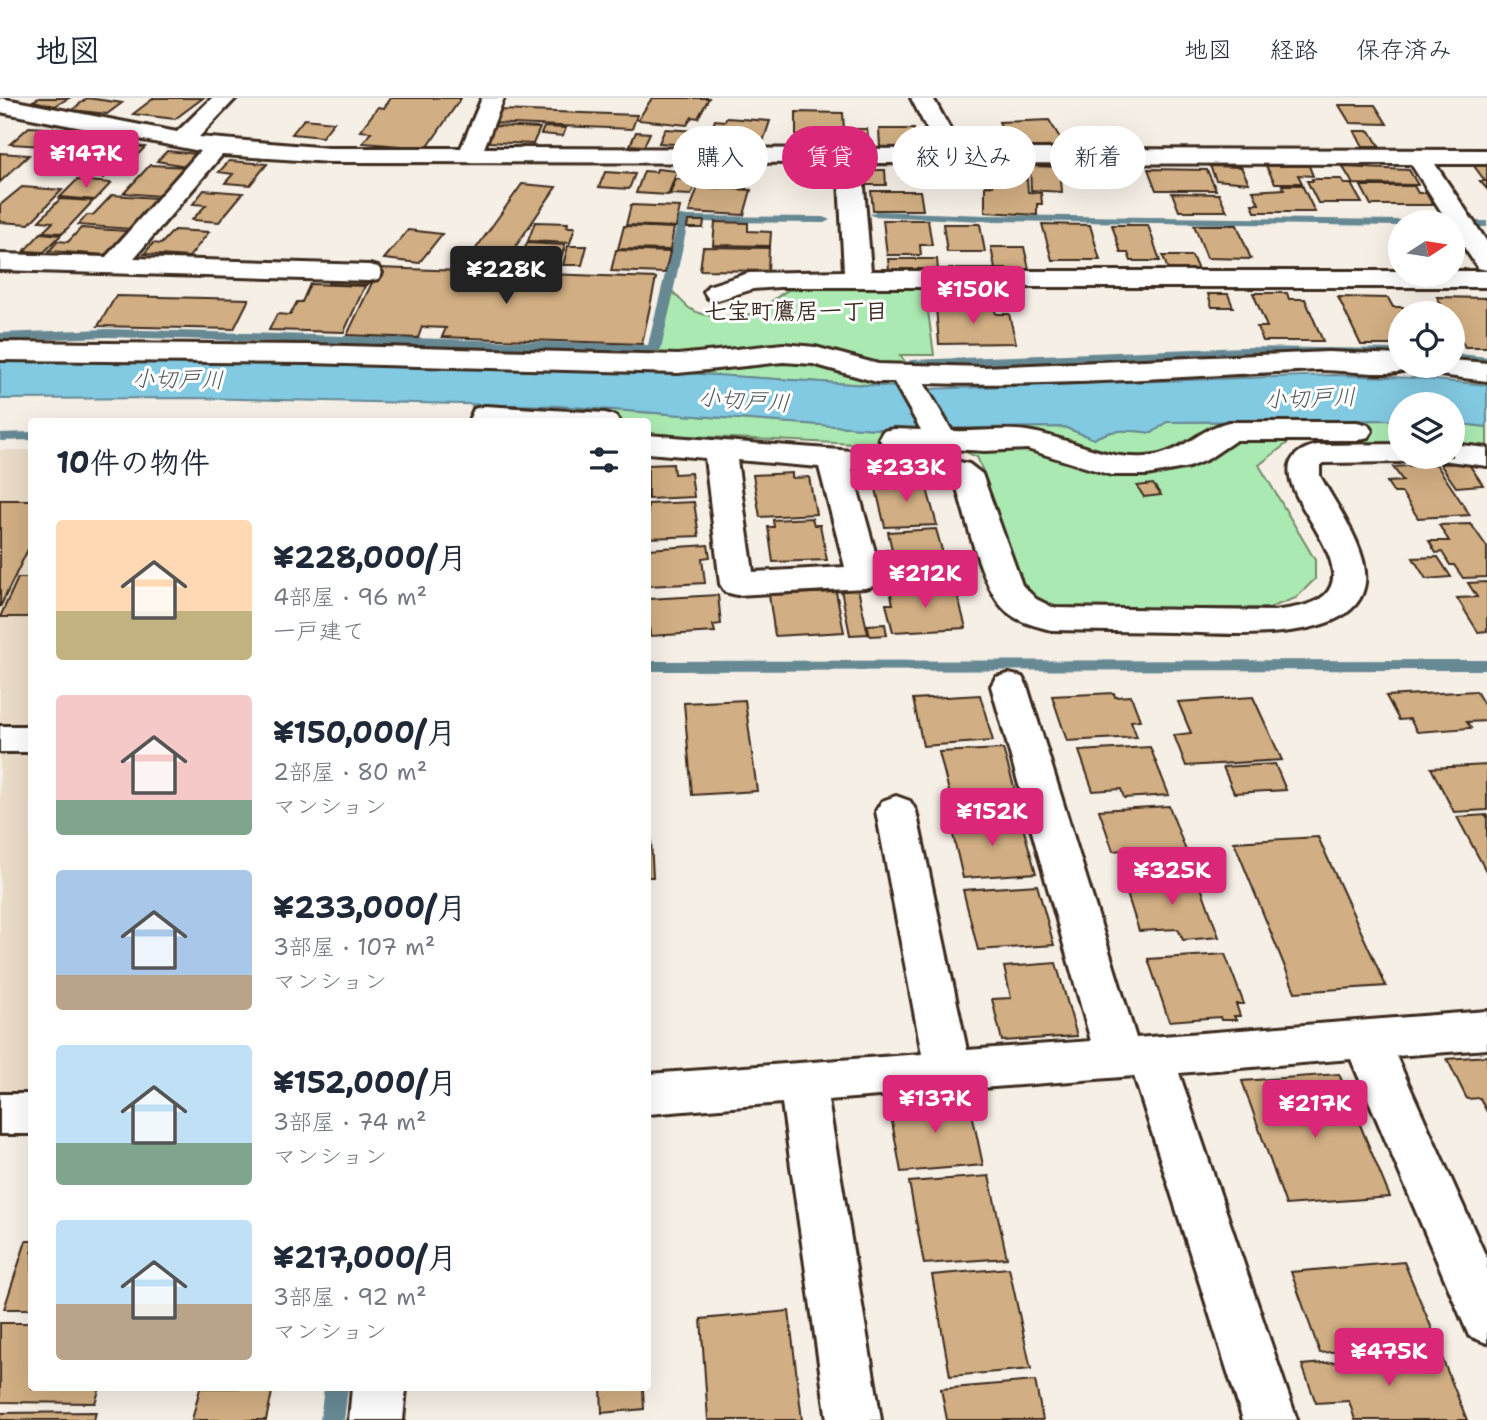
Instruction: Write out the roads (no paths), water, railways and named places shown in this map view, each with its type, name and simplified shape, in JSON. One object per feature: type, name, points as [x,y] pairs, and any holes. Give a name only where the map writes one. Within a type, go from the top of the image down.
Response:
[{"type":"street","points":[[0,100],[6,98]]},
{"type":"street","points":[[181,141],[225,98]]},
{"type":"street","points":[[470,154],[493,98]]},
{"type":"street","points":[[922,98],[937,126]]},
{"type":"street","points":[[0,105],[216,147],[329,155],[782,155]]},
{"type":"street","points":[[114,265],[216,147]]},
{"type":"street","points":[[1036,155],[1487,157]]},
{"type":"street","points":[[1418,157],[1487,262]]},
{"type":"street","points":[[851,189],[858,278]]},
{"type":"street","points":[[0,262],[369,273]]},
{"type":"street","points":[[718,292],[749,281],[858,278],[1487,279]]},
{"type":"street","points":[[0,351],[350,355],[678,364],[783,353],[836,361],[877,373],[905,376],[984,376],[1328,361],[1388,364]]},
{"type":"street","points":[[1465,370],[1487,372]]},
{"type":"street","points":[[905,376],[941,438]]},
{"type":"street","points":[[484,418],[485,415],[536,418]]},
{"type":"street","points":[[651,424],[985,442],[1029,440],[1111,466],[1147,467],[1178,460],[1197,452],[1229,431],[1388,431]]},
{"type":"street","points":[[1465,434],[1487,436]]},
{"type":"street","points":[[651,444],[941,467],[958,471],[971,481],[1005,585],[1013,599],[1028,612],[1051,619],[1274,622],[1307,618],[1337,605],[1350,586],[1349,566],[1304,476],[1306,462],[1317,454],[1388,453]]},
{"type":"street","points":[[720,450],[737,584],[865,577],[833,459]]},
{"type":"street","points":[[1465,454],[1487,457]]},
{"type":"street","points":[[1009,686],[1135,1057],[1270,1420]]},
{"type":"street","points":[[0,739],[28,738]]},
{"type":"street","points":[[896,811],[948,1071]]},
{"type":"street","points":[[651,1094],[1487,1031]]},
{"type":"street","points":[[1366,1040],[1487,1318]]},
{"type":"street","points":[[802,1082],[854,1420]]},
{"type":"street","points":[[0,1114],[28,1114]]},
{"type":"street","points":[[376,1420],[379,1391]]},
{"type":"water","name":"小切戸川","points":[[80,358],[654,371],[926,389],[1333,375],[1414,378],[1487,385],[1487,427],[1465,424],[1465,392],[1388,392],[1388,420],[1167,422],[1152,433],[1115,431],[1094,439],[1064,427],[877,429],[558,406],[192,398],[0,399],[0,360]]},
{"type":"waterway","points":[[876,214],[984,218],[1388,223]]},
{"type":"waterway","points":[[0,337],[108,333],[654,349],[683,218],[824,220]]},
{"type":"waterway","points":[[1476,224],[1487,224]]},
{"type":"waterway","points":[[911,364],[1245,351],[1388,353]]},
{"type":"waterway","points":[[1465,358],[1487,361]]},
{"type":"waterway","points":[[0,437],[28,436]]},
{"type":"waterway","points":[[651,666],[1487,665]]},
{"type":"waterway","points":[[332,1420],[336,1391]]},
{"type":"district","name":"七宝町鷹居一丁目","points":[[796,311]]}]
